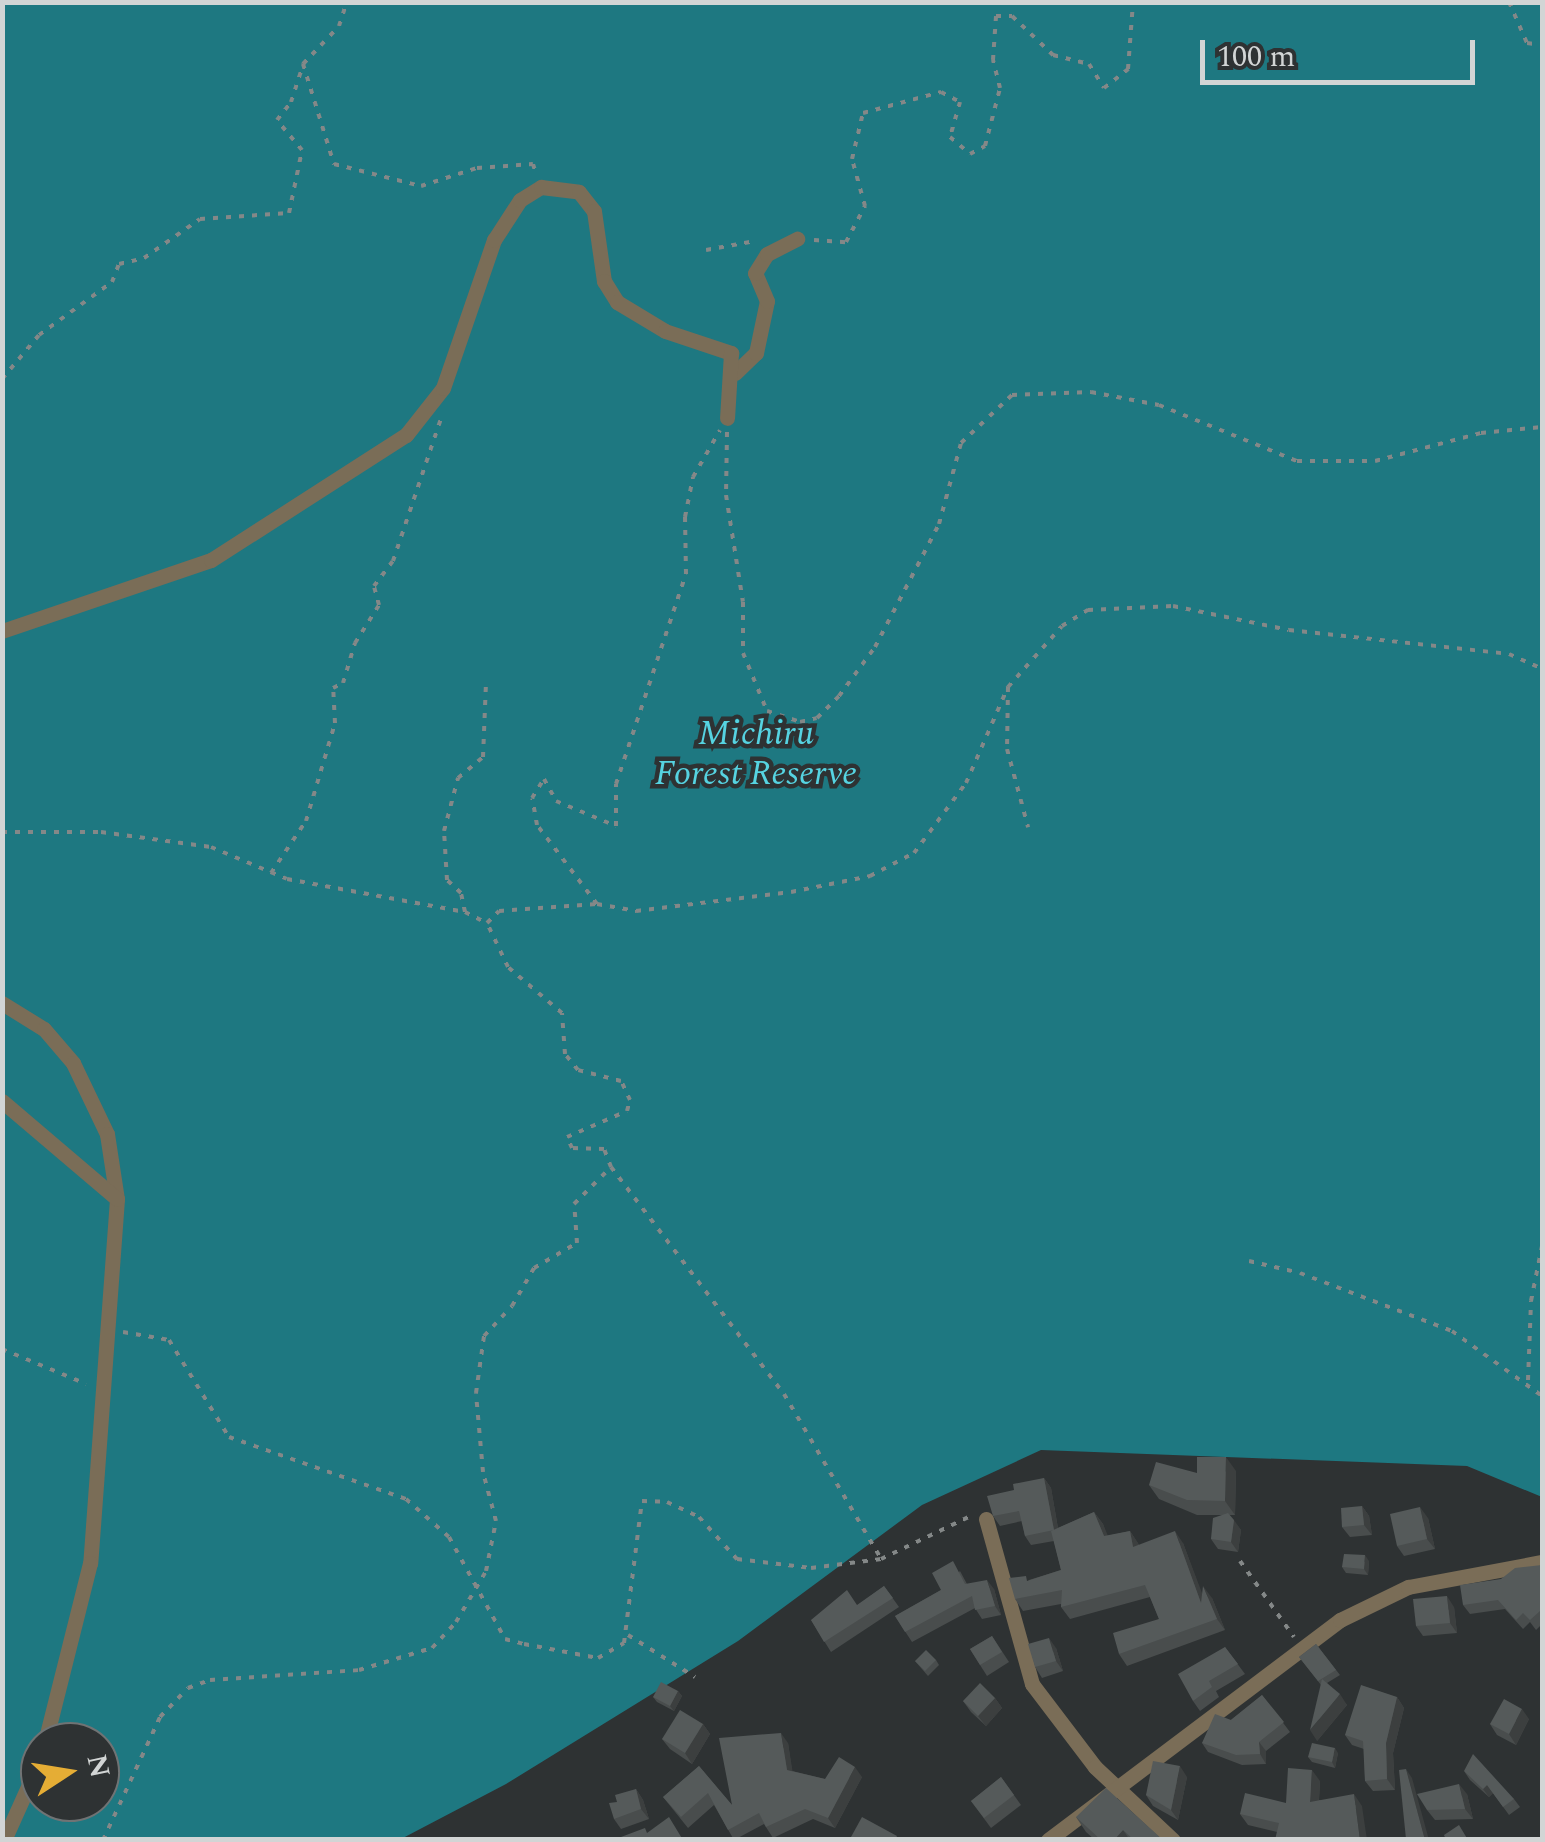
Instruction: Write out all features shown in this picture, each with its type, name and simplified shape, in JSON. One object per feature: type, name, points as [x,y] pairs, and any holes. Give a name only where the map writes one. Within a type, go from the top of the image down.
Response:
[{"type":"street","points":[[2,631],[211,560],[296,500],[406,435],[443,388],[494,240],[520,200],[541,187],[579,192],[594,211],[604,281],[618,302],[665,331],[724,346],[735,373],[727,418]]},
{"type":"street","points":[[735,373],[756,352],[767,302],[756,273],[767,254],[797,239]]},
{"type":"street","points":[[2,1002],[44,1029],[73,1063],[107,1134],[117,1199],[109,1330],[99,1391],[90,1563],[50,1722]]},
{"type":"street","points":[[2,1100],[117,1199]]},
{"type":"street","points":[[986,1519],[1032,1684],[1116,1790],[1173,1840]]},
{"type":"street","points":[[1048,1840],[1302,1650],[1395,1591],[1542,1562]]},
{"type":"street","points":[[4,1840],[20,1804]]},
{"type":"path","points":[[2,379],[39,335],[112,282],[119,264],[144,258],[200,219],[288,214],[302,150],[277,120],[291,102],[303,64],[339,26],[347,2]]},
{"type":"path","points":[[797,239],[846,242],[865,206],[852,159],[864,114],[941,92],[960,102],[950,137],[970,154],[985,146],[1000,88],[994,60],[996,16],[1012,16],[1053,55],[1088,64],[1104,88],[1128,69],[1132,2]]},
{"type":"path","points":[[1509,2],[1528,43],[1542,44]]},
{"type":"path","points":[[303,64],[334,164],[421,186],[477,168],[533,164],[541,187]]},
{"type":"path","points":[[706,250],[758,241]]},
{"type":"path","points":[[2,361],[15,363]]},
{"type":"path","points":[[271,873],[306,821],[335,723],[333,688],[343,683],[356,643],[378,605],[374,586],[393,562],[425,460],[442,432],[443,388]]},
{"type":"path","points":[[727,418],[726,495],[743,602],[743,653],[767,711],[800,722],[816,718],[839,696],[875,647],[939,524],[961,443],[1012,395],[1091,392],[1159,405],[1297,462],[1375,461],[1481,433],[1542,427]]},
{"type":"path","points":[[596,904],[537,825],[532,798],[544,779],[556,801],[616,826],[616,784],[686,574],[684,518],[694,477],[727,418]]},
{"type":"path","points":[[486,923],[500,911],[560,912],[596,904],[636,912],[777,894],[870,876],[914,853],[966,784],[1008,687],[1062,626],[1088,610],[1174,606],[1289,630],[1508,654],[1542,668]]},
{"type":"path","points":[[465,912],[461,893],[447,880],[444,832],[458,778],[483,757],[486,682]]},
{"type":"path","points":[[1008,687],[1007,749],[1028,827]]},
{"type":"path","points":[[2,832],[101,832],[211,847],[271,873],[465,912],[486,923],[508,967],[562,1013],[565,1054],[578,1070],[616,1078],[627,1090],[627,1111],[567,1137],[572,1148],[604,1150],[611,1166],[784,1394],[858,1530],[881,1559]]},
{"type":"path","points":[[103,1840],[160,1717],[188,1688],[210,1680],[358,1670],[432,1648],[475,1588],[496,1538],[476,1393],[484,1336],[512,1306],[534,1268],[577,1244],[574,1204],[611,1166]]},
{"type":"path","points":[[1528,1381],[1531,1301],[1542,1246]]},
{"type":"path","points":[[1250,1261],[1300,1273],[1452,1331],[1528,1381],[1542,1396]]},
{"type":"path","points":[[109,1330],[169,1340],[229,1437],[406,1499],[449,1537],[505,1639],[524,1644],[598,1658],[628,1634],[642,1501],[667,1502],[699,1518],[737,1558],[810,1568],[881,1559],[968,1514],[986,1519]]},
{"type":"path","points":[[2,1349],[99,1391]]},
{"type":"path","points":[[1240,1560],[1269,1593],[1302,1650]]},
{"type":"path","points":[[628,1634],[695,1677]]},
{"type":"green space","name":"Michiru Forest Reserve","points":[[3,3],[1542,3],[1542,1497],[1467,1466],[1041,1450],[922,1505],[738,1641],[506,1784],[401,1839],[3,1840]]},
{"type":"building","points":[[1197,1457],[1226,1457],[1225,1501],[1187,1500],[1149,1485],[1156,1462],[1197,1473]]},
{"type":"building","points":[[1044,1478],[1054,1530],[1025,1536],[1019,1511],[993,1516],[987,1496],[1014,1490],[1013,1484]]},
{"type":"building","points":[[1362,1506],[1364,1525],[1342,1527],[1341,1508]]},
{"type":"building","points":[[1420,1507],[1427,1539],[1397,1546],[1390,1514]]},
{"type":"building","points":[[1094,1512],[1104,1536],[1130,1531],[1133,1547],[1175,1531],[1201,1603],[1203,1586],[1217,1619],[1119,1654],[1113,1633],[1159,1619],[1145,1585],[1061,1607],[1062,1590],[1015,1599],[1009,1578],[1026,1576],[1027,1581],[1061,1570],[1051,1531]]},
{"type":"building","points":[[1228,1513],[1234,1520],[1231,1542],[1211,1539],[1213,1518]]},
{"type":"building","points":[[1344,1554],[1365,1555],[1364,1569],[1342,1567]]},
{"type":"building","points":[[953,1561],[965,1584],[987,1580],[995,1606],[975,1610],[972,1596],[905,1632],[895,1616],[941,1590],[932,1573]]},
{"type":"building","points":[[1542,1565],[1542,1613],[1530,1620],[1523,1613],[1516,1620],[1498,1600],[1463,1605],[1460,1585],[1501,1579],[1515,1568]]},
{"type":"building","points":[[884,1586],[893,1598],[824,1642],[811,1620],[847,1590],[857,1605]]},
{"type":"building","points":[[1447,1596],[1450,1623],[1416,1626],[1413,1599]]},
{"type":"building","points":[[992,1636],[1002,1652],[980,1665],[970,1649]]},
{"type":"building","points":[[1049,1638],[1056,1661],[1035,1667],[1028,1644]]},
{"type":"building","points":[[1316,1644],[1336,1670],[1318,1681],[1299,1657]]},
{"type":"building","points":[[1225,1647],[1238,1664],[1209,1681],[1212,1687],[1193,1701],[1178,1674]]},
{"type":"building","points":[[926,1650],[936,1660],[925,1671],[915,1661]]},
{"type":"building","points":[[1322,1679],[1340,1694],[1310,1730]]},
{"type":"building","points":[[661,1682],[678,1691],[670,1706],[653,1697]]},
{"type":"building","points":[[980,1683],[995,1698],[978,1716],[963,1701]]},
{"type":"building","points":[[1361,1685],[1397,1697],[1386,1743],[1387,1779],[1365,1781],[1363,1741],[1345,1735]]},
{"type":"building","points":[[1262,1695],[1284,1722],[1259,1742],[1260,1754],[1236,1755],[1202,1743],[1215,1714],[1231,1720]]},
{"type":"building","points":[[1504,1699],[1522,1709],[1509,1734],[1490,1724]]},
{"type":"building","points":[[680,1710],[703,1724],[685,1753],[662,1739]]},
{"type":"building","points":[[781,1733],[787,1770],[825,1779],[839,1757],[855,1767],[828,1818],[805,1809],[766,1827],[759,1813],[728,1830],[708,1793],[681,1817],[663,1797],[699,1766],[732,1805],[719,1738]]},
{"type":"building","points":[[1312,1743],[1335,1748],[1332,1762],[1308,1757]]},
{"type":"building","points":[[1473,1754],[1514,1799],[1503,1807],[1487,1785],[1483,1789],[1464,1771]]},
{"type":"building","points":[[1153,1761],[1180,1766],[1171,1810],[1146,1795]]},
{"type":"building","points":[[1288,1768],[1312,1770],[1310,1802],[1354,1794],[1360,1840],[1275,1840],[1279,1823],[1240,1814],[1245,1793],[1286,1803]]},
{"type":"building","points":[[1406,1769],[1425,1840],[1406,1839],[1399,1770]]},
{"type":"building","points":[[1001,1777],[1014,1795],[984,1818],[971,1801]]},
{"type":"building","points":[[1459,1784],[1465,1809],[1427,1810],[1417,1794]]},
{"type":"building","points":[[1106,1788],[1163,1840],[1134,1840],[1123,1830],[1114,1840],[1101,1840],[1076,1817]]},
{"type":"building","points":[[636,1789],[641,1809],[614,1819],[609,1803],[617,1802],[615,1795]]},
{"type":"building","points":[[669,1817],[683,1840],[613,1840],[645,1828],[647,1833]]},
{"type":"building","points":[[862,1817],[897,1836],[895,1840],[851,1837]]},
{"type":"building","points":[[1459,1825],[1468,1840],[1446,1840],[1444,1835]]}]
